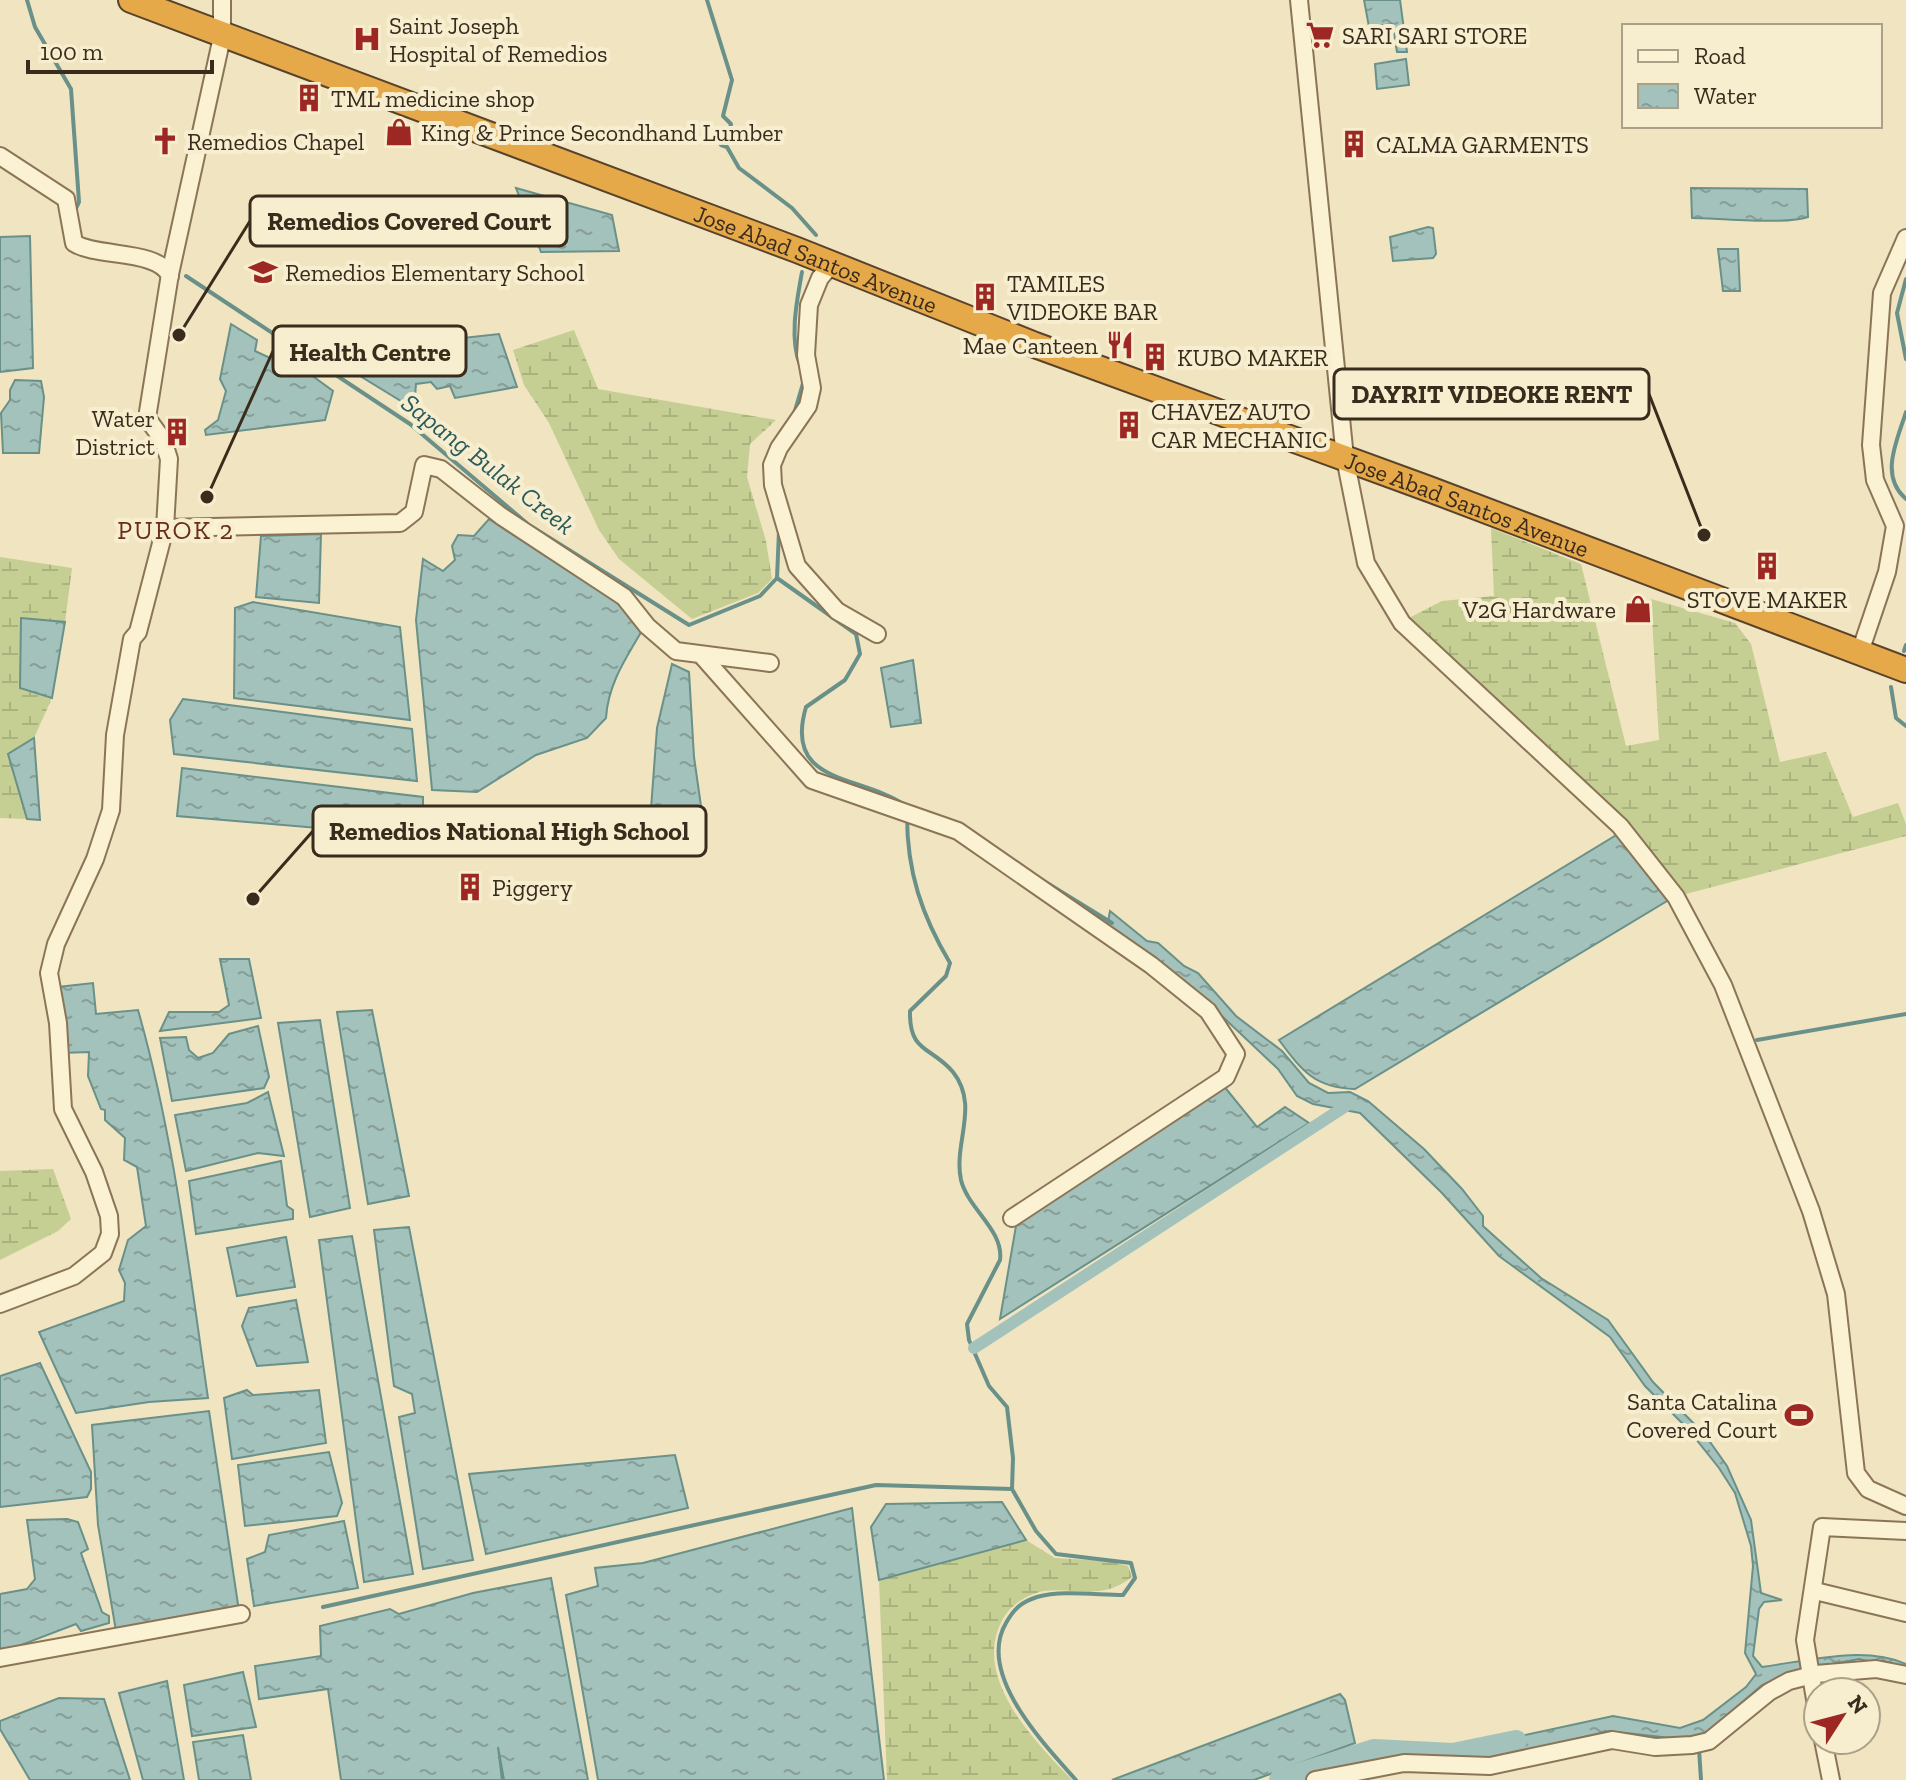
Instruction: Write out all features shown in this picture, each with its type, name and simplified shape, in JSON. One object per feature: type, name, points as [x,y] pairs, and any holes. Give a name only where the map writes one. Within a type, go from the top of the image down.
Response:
[{"type":"highway","name":"Jose Abad Santos Avenue","points":[[131,0],[222,37],[832,264],[1035,345],[1345,458],[1906,670]]},
{"type":"street","points":[[0,1304],[74,1276],[103,1253],[110,1234],[109,1216],[94,1172],[63,1109],[58,1023],[49,973],[56,944],[95,859],[111,810],[115,735],[132,639],[138,632],[165,528],[168,451],[147,418],[170,276],[222,37],[222,0]]},
{"type":"street","points":[[1299,0],[1345,458],[1366,563],[1402,623],[1620,826],[1676,897],[1723,985],[1811,1211],[1836,1294],[1856,1473],[1868,1489],[1906,1506]]},
{"type":"street","points":[[0,156],[66,199],[74,243],[86,249],[160,265],[170,276]]},
{"type":"street","points":[[1860,652],[1887,572],[1895,526],[1875,480],[1871,445],[1882,293],[1906,238]]},
{"type":"street","points":[[832,264],[820,278],[809,305],[806,355],[812,388],[808,406],[779,448],[772,465],[773,485],[797,566],[837,611],[877,634]]},
{"type":"street","points":[[165,528],[400,523],[414,512],[424,465],[441,469],[501,516],[624,597],[647,626],[676,651],[703,657],[770,663]]},
{"type":"street","points":[[703,657],[812,780],[958,831],[1151,965],[1208,1011],[1236,1054],[1226,1077],[1012,1218]]},
{"type":"street","points":[[1810,1676],[1805,1640],[1806,1613],[1815,1591],[1822,1527],[1906,1531]]},
{"type":"street","points":[[1815,1591],[1906,1613]]},
{"type":"street","points":[[0,1658],[241,1614]]},
{"type":"street","points":[[1315,1780],[1404,1763],[1490,1766],[1612,1740],[1655,1747],[1692,1745],[1709,1741],[1769,1692],[1809,1673],[1876,1669],[1906,1675]]},
{"type":"street","points":[[1826,1756],[1831,1780]]},
{"type":"green space","points":[[574,330],[598,389],[776,420],[750,444],[747,477],[766,541],[772,579],[758,593],[692,619],[619,559],[599,530],[549,423],[524,385],[513,350]]},
{"type":"green space","points":[[1491,528],[1581,564],[1626,746],[1659,740],[1651,599],[1735,623],[1751,644],[1780,762],[1826,752],[1853,817],[1898,803],[1906,824],[1906,836],[1682,895],[1405,620],[1442,601],[1494,596]]},
{"type":"green space","points":[[0,557],[72,568],[65,622],[21,618],[20,687],[52,698],[34,738],[8,755],[27,819],[0,818]]},
{"type":"green space","points":[[53,1169],[71,1219],[58,1231],[0,1260],[0,1171]]},
{"type":"green space","points":[[1026,1540],[1055,1558],[1108,1561],[1128,1566],[1132,1577],[1100,1591],[1056,1590],[1032,1594],[1007,1612],[995,1639],[995,1662],[1000,1684],[1011,1706],[1040,1746],[1072,1780],[887,1780],[879,1580]]},
{"type":"water","points":[[1364,0],[1400,0],[1407,52],[1397,52],[1392,24],[1369,27]]},
{"type":"water","points":[[1406,59],[1409,85],[1377,89],[1375,64]]},
{"type":"water","points":[[516,188],[612,215],[619,251],[541,252]]},
{"type":"water","points":[[1691,188],[1807,189],[1808,217],[1769,221],[1692,218]]},
{"type":"water","points":[[1433,228],[1436,254],[1433,258],[1393,261],[1390,237]]},
{"type":"water","points":[[30,236],[33,368],[0,372],[0,237]]},
{"type":"water","points":[[1718,249],[1738,249],[1740,291],[1723,291]]},
{"type":"water","points":[[231,324],[257,340],[255,351],[270,358],[277,350],[333,391],[325,420],[206,435],[205,430],[218,420],[226,391],[220,379]]},
{"type":"water","points":[[499,334],[517,387],[455,398],[450,386],[437,389],[431,382],[416,384],[414,409],[316,349],[371,348]]},
{"type":"water","points":[[15,380],[41,381],[44,397],[39,453],[3,453],[1,413],[10,400],[10,390]]},
{"type":"water","points":[[489,519],[631,612],[643,629],[614,683],[606,718],[587,738],[536,755],[477,792],[432,790],[416,620],[423,559],[443,571],[455,560],[452,546],[458,535],[474,536]]},
{"type":"water","points":[[321,534],[319,603],[256,597],[261,536]]},
{"type":"water","points":[[253,602],[400,627],[410,720],[234,698],[235,608]]},
{"type":"water","points":[[21,618],[65,622],[52,698],[20,688]]},
{"type":"water","points":[[913,660],[921,723],[891,727],[881,668]]},
{"type":"water","points":[[672,664],[689,672],[694,757],[702,813],[650,822],[657,728]]},
{"type":"water","points":[[183,699],[412,729],[417,781],[174,754],[170,720]]},
{"type":"water","points":[[34,738],[40,820],[27,819],[8,754]]},
{"type":"water","points":[[182,768],[423,797],[423,837],[177,816]]},
{"type":"water","points":[[1618,834],[1672,898],[1355,1089],[1329,1085],[1311,1076],[1279,1040]]},
{"type":"water","points":[[1110,911],[1147,941],[1158,943],[1184,966],[1198,973],[1236,1016],[1282,1051],[1309,1083],[1328,1093],[1350,1092],[1368,1101],[1424,1149],[1462,1189],[1483,1216],[1483,1226],[1541,1278],[1608,1320],[1653,1382],[1705,1435],[1727,1466],[1751,1520],[1761,1593],[1782,1600],[1764,1602],[1759,1609],[1753,1656],[1762,1667],[1854,1655],[1890,1658],[1906,1664],[1906,1669],[1859,1659],[1799,1670],[1762,1685],[1703,1736],[1679,1739],[1609,1731],[1491,1759],[1488,1743],[1613,1716],[1680,1728],[1703,1720],[1746,1687],[1756,1674],[1745,1653],[1753,1566],[1751,1546],[1735,1493],[1687,1428],[1645,1386],[1610,1337],[1499,1256],[1442,1193],[1360,1113],[1313,1104],[1297,1096],[1278,1069],[1207,1002],[1107,927]]},
{"type":"water","points":[[220,959],[249,959],[261,1018],[160,1031],[169,1012],[219,1012],[229,1005]]},
{"type":"water","points":[[93,983],[96,1014],[138,1010],[171,1154],[208,1398],[149,1402],[76,1413],[39,1332],[124,1301],[125,1283],[119,1270],[128,1240],[146,1226],[137,1167],[124,1160],[125,1138],[105,1120],[105,1110],[101,1109],[88,1076],[89,1052],[61,1053],[58,987]]},
{"type":"water","points":[[372,1010],[409,1196],[368,1204],[337,1012]]},
{"type":"water","points":[[320,1020],[350,1208],[310,1217],[278,1023]]},
{"type":"water","points":[[258,1026],[269,1077],[264,1088],[172,1101],[160,1038],[186,1037],[189,1050],[198,1058],[213,1053],[229,1034]]},
{"type":"water","points":[[1223,1085],[1257,1127],[1285,1107],[1309,1123],[1000,1319],[1017,1220]]},
{"type":"water","points":[[268,1092],[284,1156],[258,1153],[186,1171],[175,1115],[247,1103]]},
{"type":"water","points":[[281,1161],[287,1206],[293,1210],[293,1219],[196,1234],[189,1181]]},
{"type":"water","points":[[409,1227],[473,1560],[423,1569],[399,1417],[415,1413],[412,1394],[394,1386],[374,1230]]},
{"type":"water","points":[[352,1236],[413,1574],[364,1582],[319,1240]]},
{"type":"water","points":[[286,1237],[295,1287],[237,1296],[227,1248]]},
{"type":"water","points":[[296,1300],[308,1362],[257,1366],[242,1326],[249,1308]]},
{"type":"water","points":[[40,1363],[91,1472],[91,1489],[87,1497],[0,1507],[0,1376]]},
{"type":"water","points":[[247,1390],[253,1395],[319,1390],[326,1443],[232,1459],[224,1398]]},
{"type":"water","points":[[209,1411],[239,1611],[116,1631],[98,1525],[92,1425]]},
{"type":"water","points":[[329,1452],[342,1503],[337,1516],[245,1526],[238,1465]]},
{"type":"water","points":[[675,1455],[688,1508],[486,1554],[469,1474]]},
{"type":"water","points":[[1002,1502],[1026,1540],[879,1580],[871,1527],[886,1504]]},
{"type":"water","points":[[852,1508],[884,1780],[598,1780],[566,1595],[598,1586],[595,1568],[643,1563]]},
{"type":"water","points":[[67,1519],[78,1522],[88,1549],[81,1553],[102,1612],[109,1616],[109,1623],[81,1631],[76,1624],[0,1653],[0,1594],[27,1589],[35,1579],[27,1520]]},
{"type":"water","points":[[344,1521],[358,1588],[254,1606],[247,1559],[265,1552],[269,1535]]},
{"type":"water","points":[[551,1578],[588,1780],[504,1780],[498,1747],[502,1780],[341,1780],[328,1689],[259,1699],[255,1666],[321,1656],[320,1626],[390,1609],[399,1614],[473,1593]]},
{"type":"water","points":[[243,1672],[256,1727],[192,1736],[184,1685]]},
{"type":"water","points":[[167,1681],[184,1780],[143,1780],[119,1693]]},
{"type":"water","points":[[1340,1694],[1345,1700],[1355,1743],[1254,1780],[1112,1780]]},
{"type":"water","points":[[59,1698],[104,1699],[130,1780],[30,1780],[0,1729],[0,1721]]},
{"type":"water","points":[[243,1735],[251,1780],[199,1780],[193,1742]]},
{"type":"waterway","name":"Sapang Bulak Creek","points":[[27,0],[35,27],[71,89],[79,202],[74,213]]},
{"type":"waterway","points":[[707,0],[732,80],[723,116],[731,124],[727,144],[721,145],[727,147],[739,168],[792,208],[816,235]]},
{"type":"waterway","name":"Sapang Bulak Creek","points":[[90,242],[117,246]]},
{"type":"waterway","points":[[800,365],[794,331],[802,272]]},
{"type":"waterway","name":"Sapang Bulak Creek","points":[[186,276],[410,424],[529,525],[689,625],[760,596],[777,578],[779,531]]},
{"type":"waterway","points":[[1906,279],[1897,313],[1906,359]]},
{"type":"waterway","points":[[794,414],[804,380]]},
{"type":"waterway","points":[[1906,412],[1892,458],[1893,480],[1906,499]]},
{"type":"waterway","points":[[777,578],[856,634],[860,654],[845,680],[806,707],[802,732],[805,751],[815,764],[830,774],[905,805]]},
{"type":"waterway","points":[[1904,651],[1906,645]]},
{"type":"waterway","points":[[1891,687],[1896,718],[1906,726]]},
{"type":"waterway","points":[[932,814],[953,822]]},
{"type":"waterway","points":[[907,816],[910,856],[918,893],[931,928],[950,963],[946,976],[910,1011],[911,1025],[917,1042],[945,1064],[961,1085],[965,1098],[959,1166],[961,1180],[1000,1249],[1000,1260],[967,1324],[969,1340],[989,1386],[1007,1407],[1013,1458],[1012,1489],[1036,1531],[1056,1554],[1131,1563],[1135,1578],[1123,1595],[1057,1594],[1027,1601],[1009,1618],[999,1643],[1000,1664],[1018,1707],[1076,1780]]},
{"type":"waterway","points":[[1034,875],[1112,923]]},
{"type":"waterway","points":[[1757,1040],[1906,1014]]},
{"type":"waterway","points":[[974,1348],[1352,1102]]},
{"type":"waterway","points":[[323,1607],[876,1485],[1012,1489]]},
{"type":"waterway","points":[[1280,1780],[1374,1750],[1453,1754],[1516,1741]]},
{"type":"waterway","points":[[1699,1749],[1701,1780]]},
{"type":"place","name":"SARI SARI STORE","points":[[1320,35]]},
{"type":"place","name":"Saint Joseph Hospital of Remedios","points":[[367,39]]},
{"type":"place","name":"TML medicine shop","points":[[309,98]]},
{"type":"place","name":"King & Prince Secondhand Lumber","points":[[399,132]]},
{"type":"place","name":"Remedios Chapel","points":[[165,141]]},
{"type":"place","name":"CALMA GARMENTS","points":[[1354,144]]},
{"type":"place","name":"Remedios Elementary School","points":[[263,272]]},
{"type":"place","name":"TAMILES VIDEOKE BAR","points":[[985,297]]},
{"type":"place","name":"Remedios Covered Court","points":[[179,335]]},
{"type":"place","name":"Mae Canteen","points":[[1120,345]]},
{"type":"place","name":"KUBO MAKER","points":[[1155,357]]},
{"type":"place","name":"CHAVEZ AUTO CAR MECHANIC","points":[[1129,425]]},
{"type":"place","name":"Water District","points":[[177,432]]},
{"type":"place","name":"Health Centre","points":[[207,497]]},
{"type":"place","name":"DAYRIT VIDEOKE RENT","points":[[1704,535]]},
{"type":"place","name":"STOVE MAKER","points":[[1767,566]]},
{"type":"place","name":"V2G Hardware","points":[[1638,609]]},
{"type":"place","name":"Piggery","points":[[470,887]]},
{"type":"place","name":"Remedios National High School","points":[[253,899]]},
{"type":"place","name":"Santa Catalina Covered Court","points":[[1799,1415]]},
{"type":"district","name":"PUROK 2","points":[[176,530]]}]
